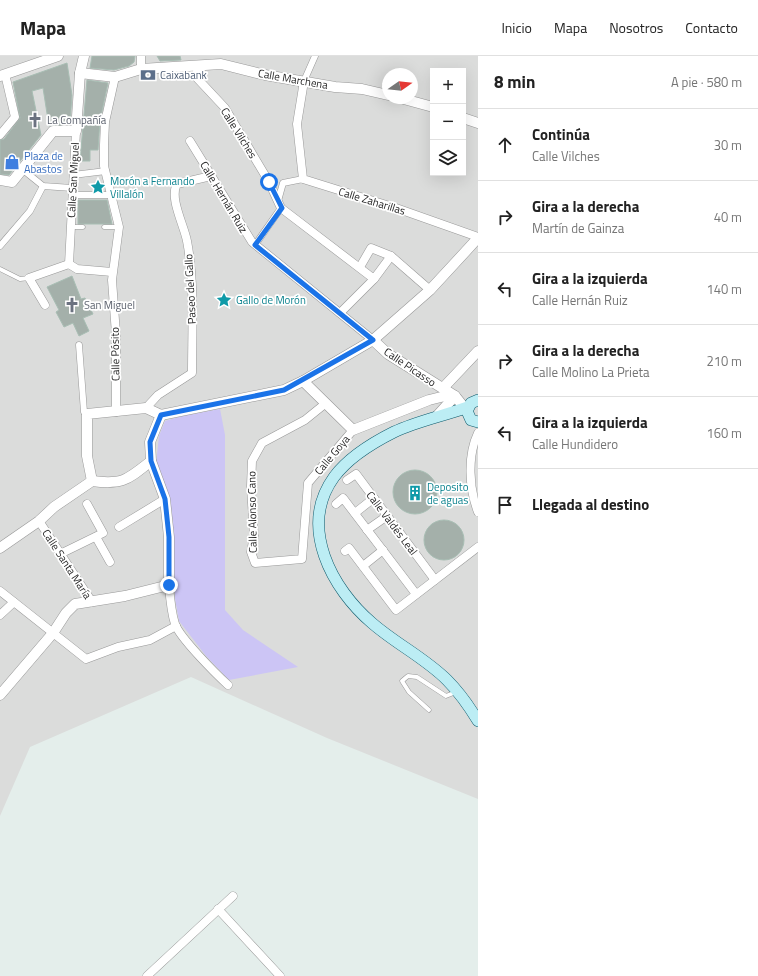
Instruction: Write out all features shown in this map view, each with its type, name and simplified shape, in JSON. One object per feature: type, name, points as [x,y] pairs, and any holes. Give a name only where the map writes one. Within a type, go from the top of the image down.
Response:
[{"type":"main road","points":[[472,411],[416,423],[393,432],[370,446],[342,468],[332,481],[326,493],[319,521],[319,534],[321,548],[326,564],[344,593],[357,609],[386,635],[446,679],[478,721]]},
{"type":"street","points":[[0,135],[14,117],[3,75],[58,56]]},
{"type":"street","name":"Calle San Miguel","points":[[69,264],[76,131],[84,56]]},
{"type":"street","points":[[141,56],[141,69]]},
{"type":"street","points":[[221,64],[228,56]]},
{"type":"street","points":[[303,179],[297,124],[304,81],[314,56]]},
{"type":"street","name":"Calle Marchena","points":[[115,77],[141,69],[177,65],[198,66],[221,64],[265,75],[382,94]]},
{"type":"street","name":"Calle Vilches","points":[[198,66],[196,77],[225,108],[269,182],[280,204],[374,279]]},
{"type":"street","points":[[83,73],[115,77],[106,122],[104,145],[106,171],[119,227]]},
{"type":"street","points":[[418,103],[430,106]]},
{"type":"street","points":[[466,119],[478,123]]},
{"type":"street","points":[[0,180],[12,182],[53,131],[76,131]]},
{"type":"street","name":"Calle Hernán Ruiz","points":[[190,141],[255,245],[373,340]]},
{"type":"street","points":[[22,169],[43,186],[72,192],[112,195]]},
{"type":"street","points":[[73,175],[106,171]]},
{"type":"street","name":"Paseo del Gallo","points":[[146,408],[158,395],[192,373],[190,278],[187,240],[177,207],[174,189],[176,184],[212,176]]},
{"type":"street","name":"Calle Zaharillas","points":[[280,204],[283,183],[303,179],[396,208],[478,238]]},
{"type":"street","points":[[0,246],[30,211],[43,186]]},
{"type":"street","points":[[255,245],[280,204]]},
{"type":"street","name":"Calle Pósito","points":[[116,412],[117,362],[112,272],[119,227]]},
{"type":"street","points":[[87,414],[146,408],[161,415],[284,390],[303,381],[373,340],[430,290],[478,238]]},
{"type":"street","points":[[358,266],[371,248],[391,256],[430,290]]},
{"type":"street","points":[[340,313],[374,279],[391,256]]},
{"type":"street","points":[[45,305],[29,278],[69,264],[77,269],[112,272]]},
{"type":"street","name":"Calle Picasso","points":[[373,340],[388,354],[449,392],[472,411]]},
{"type":"street","points":[[79,345],[84,412],[87,414],[87,456],[92,481]]},
{"type":"street","points":[[439,417],[449,392],[478,351]]},
{"type":"street","points":[[303,381],[353,430]]},
{"type":"street","name":"Calle Goya","points":[[254,563],[302,559],[308,483],[353,430],[429,400],[445,396],[449,392]]},
{"type":"street","name":"Calle Alonso Cano","points":[[254,563],[251,552],[254,536],[251,486],[252,461],[262,443],[305,420],[326,403]]},
{"type":"street","points":[[472,411],[474,441],[471,489],[478,512]]},
{"type":"street","points":[[161,415],[150,442],[151,461],[165,499],[169,537],[170,605],[176,626],[209,668],[228,685]]},
{"type":"street","points":[[474,441],[478,433]]},
{"type":"street","points":[[0,548],[39,521],[54,507],[92,481],[106,482],[125,480],[151,461]]},
{"type":"street","name":"Calle Valdés Leal","points":[[347,480],[356,474],[435,580]]},
{"type":"street","points":[[336,504],[343,498],[416,594]]},
{"type":"street","points":[[355,513],[374,498]]},
{"type":"street","points":[[119,527],[165,499]]},
{"type":"street","points":[[60,554],[104,533],[87,504]]},
{"type":"street","points":[[367,530],[387,516]]},
{"type":"street","name":"Calle Santa María","points":[[0,695],[53,633],[66,613],[75,604],[92,602],[39,521]]},
{"type":"street","points":[[96,537],[110,562]]},
{"type":"street","points":[[345,551],[349,548],[396,610],[478,547]]},
{"type":"street","points":[[363,566],[383,550]]},
{"type":"street","points":[[92,602],[169,585]]},
{"type":"street","points":[[0,591],[86,659],[118,647],[150,640],[176,626]]},
{"type":"street","points":[[0,615],[14,602]]},
{"type":"street","points":[[147,976],[233,896]]},
{"type":"street","points":[[218,909],[280,976]]},
{"type":"lane","points":[[70,227],[83,227]]},
{"type":"lane","points":[[104,227],[119,227]]},
{"type":"lane","points":[[0,269],[20,279],[29,278]]},
{"type":"lane","points":[[429,710],[408,692],[402,681],[408,676],[417,677],[446,696],[457,692]]},
{"type":"shaded area","points":[[0,56],[478,56],[478,799],[327,738],[191,677],[30,747],[0,816]]},
{"type":"shaded area","points":[[220,409],[225,435],[225,610],[243,630],[298,667],[229,680],[206,656],[179,621],[175,599],[172,516],[156,464],[159,436],[165,421],[182,416]]},
{"type":"building","points":[[92,56],[135,56],[134,62],[129,66],[114,70],[90,68]]},
{"type":"building","points":[[157,56],[180,56],[181,60],[160,61]]},
{"type":"building","points":[[67,63],[72,95],[70,124],[49,126],[43,88],[32,91],[41,135],[9,175],[0,174],[0,140],[4,139],[20,118],[13,82]]},
{"type":"building","points":[[87,80],[108,83],[100,121],[98,150],[90,150],[90,161],[80,161]]},
{"type":"building","points":[[78,200],[107,200],[112,224],[78,224]]},
{"type":"building","name":"San Miguel","points":[[72,276],[81,299],[85,298],[93,314],[83,318],[89,331],[79,336],[73,323],[64,327],[56,312],[59,310],[47,287]]},
{"type":"building","name":"Deposito de aguas","points":[[411,470],[419,470],[431,476],[437,488],[437,496],[431,508],[419,514],[411,514],[399,508],[393,496],[393,488],[399,476]]},
{"type":"building","name":"Deposito de aguas","points":[[440,520],[448,520],[455,523],[461,529],[464,540],[461,551],[455,557],[448,560],[440,560],[433,557],[427,551],[424,544],[424,536],[427,529],[433,523]]},
{"type":"place","name":"Caixabank","points":[[148,75]]},
{"type":"place","name":"La Compañía","points":[[35,120]]},
{"type":"place","name":"Plaza de Abastos","points":[[12,162]]},
{"type":"place","name":"Morón a Fernando Villalón","points":[[98,187]]},
{"type":"place","name":"Gallo de Morón","points":[[224,300]]},
{"type":"place","name":"San Miguel","points":[[72,305]]},
{"type":"place","name":"Deposito de aguas","points":[[415,493]]},
{"type":"route","points":[[169,585],[169,537],[165,499],[151,461],[150,442],[161,415],[284,390],[303,381],[373,340],[255,245],[282,208],[269,182]]}]
